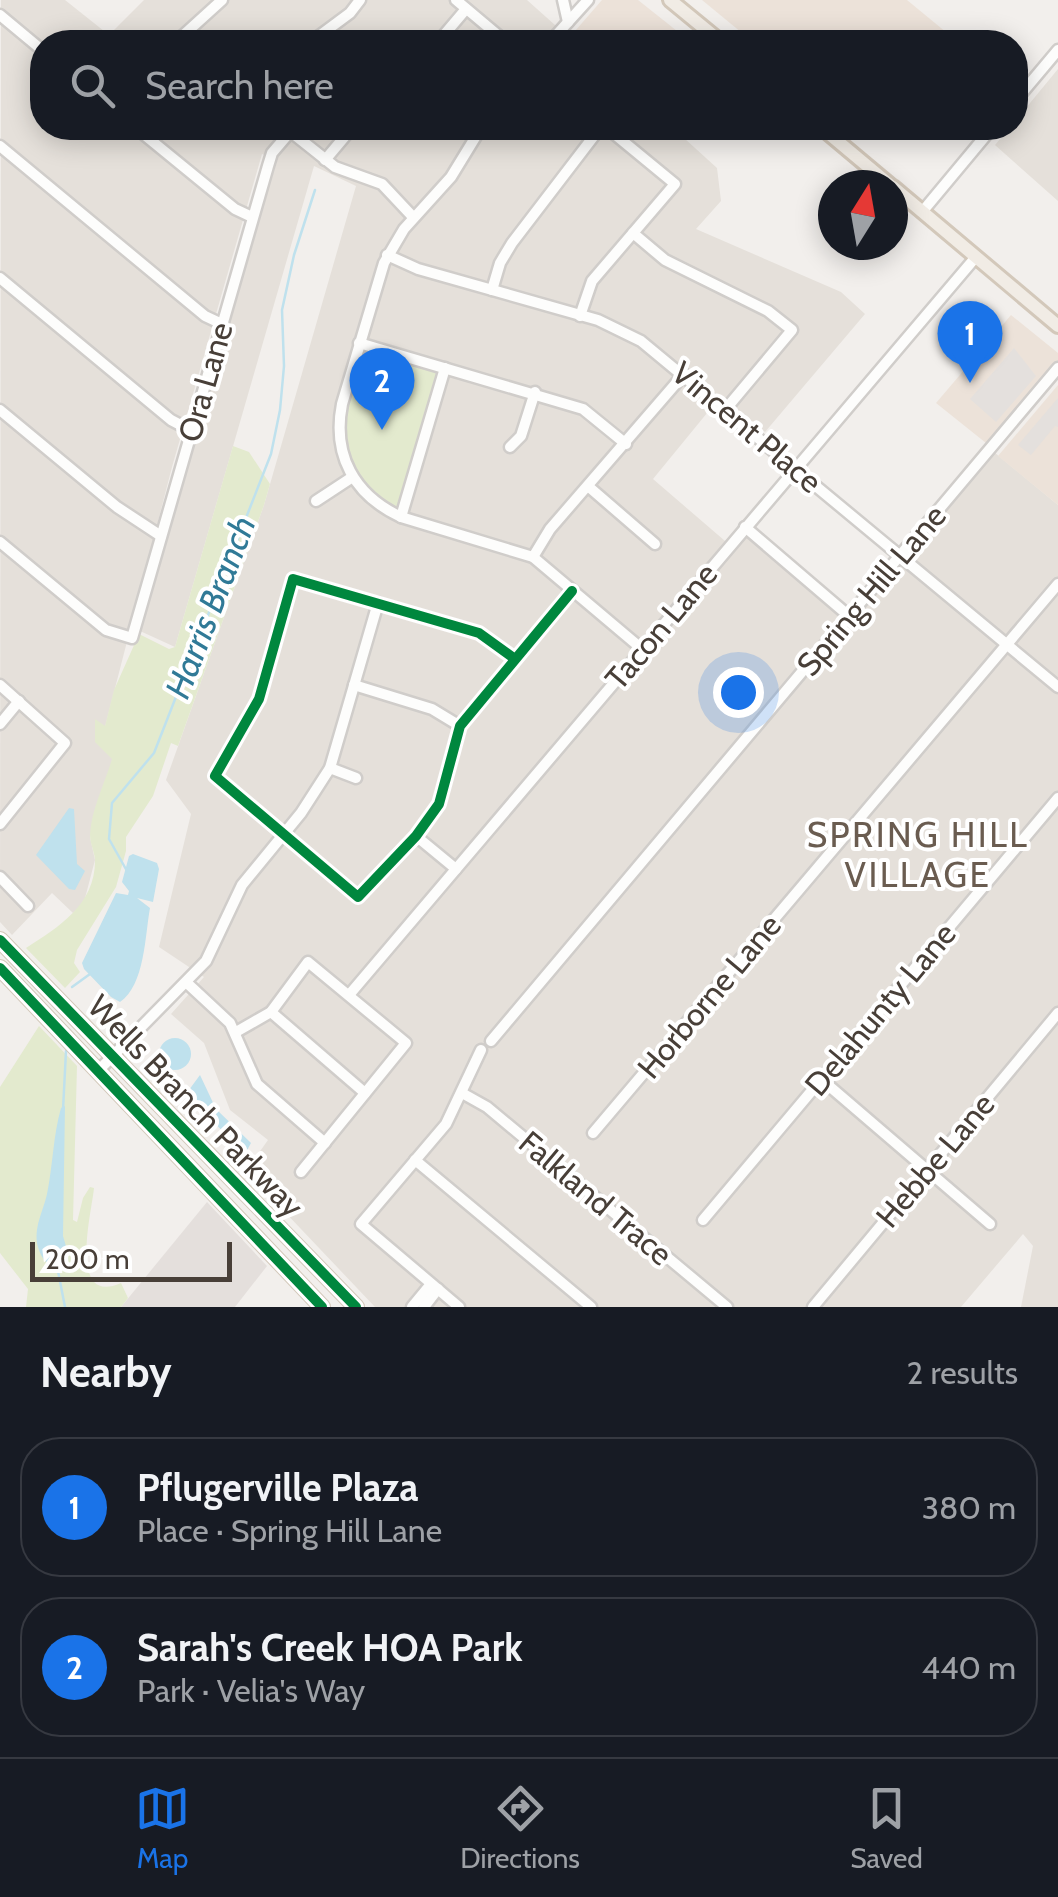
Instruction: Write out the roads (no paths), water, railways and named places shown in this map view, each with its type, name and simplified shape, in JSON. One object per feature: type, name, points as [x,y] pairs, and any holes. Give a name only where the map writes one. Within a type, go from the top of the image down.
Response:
[{"type":"main road","points":[[670,0],[706,30]]},
{"type":"main road","points":[[836,140],[873,170]]},
{"type":"main road","points":[[908,200],[1058,326]]},
{"type":"main road","name":"Wells Branch Parkway","points":[[0,940],[356,1307]]},
{"type":"main road","name":"Wells Branch Parkway","points":[[0,968],[322,1307]]},
{"type":"main road","points":[[238,1218],[256,1203]]},
{"type":"street","points":[[191,30],[222,0]]},
{"type":"street","points":[[326,30],[360,0]]},
{"type":"street","points":[[456,0],[491,30]]},
{"type":"street","points":[[563,0],[568,22]]},
{"type":"street","points":[[561,30],[588,0]]},
{"type":"street","points":[[448,30],[466,9]]},
{"type":"street","points":[[0,15],[30,40]]},
{"type":"street","points":[[1028,86],[1058,50]]},
{"type":"street","points":[[151,140],[235,209],[252,218]]},
{"type":"street","name":"Ora Lane","points":[[0,542],[106,630],[132,638],[252,218],[272,153],[281,140]]},
{"type":"street","points":[[300,140],[325,160],[382,184],[414,218]]},
{"type":"street","points":[[325,160],[342,140]]},
{"type":"street","points":[[474,140],[451,177],[414,218],[388,255],[359,343],[339,424],[342,456],[351,478],[376,503],[401,517],[533,557],[642,649]]},
{"type":"street","points":[[492,290],[500,263],[512,243],[594,140]]},
{"type":"street","points":[[580,316],[592,281],[675,184],[618,140]]},
{"type":"street","points":[[922,212],[982,140]]},
{"type":"street","points":[[0,146],[204,316],[222,324]]},
{"type":"street","points":[[632,233],[665,260],[768,311],[792,330],[725,410]]},
{"type":"street","name":"Vincent Place","points":[[388,255],[418,269],[612,325],[642,340],[1058,686]]},
{"type":"street","name":"Tacon Lane","points":[[349,995],[975,258]]},
{"type":"street","points":[[0,278],[171,420],[192,431]]},
{"type":"street","points":[[359,343],[587,410],[626,444]]},
{"type":"street","points":[[401,517],[445,368]]},
{"type":"street","name":"Spring Hill Lane","points":[[491,1042],[1058,368]]},
{"type":"street","points":[[533,557],[550,530],[684,374]]},
{"type":"street","points":[[510,448],[521,436],[535,392]]},
{"type":"street","points":[[0,410],[117,507],[161,536]]},
{"type":"street","points":[[316,501],[351,478]]},
{"type":"street","points":[[589,488],[655,544]]},
{"type":"street","points":[[744,527],[849,616]]},
{"type":"street","points":[[515,659],[479,632],[293,579],[258,698],[215,776],[358,897],[416,836],[439,804],[460,726],[572,591]]},
{"type":"street","name":"Horborne Lane","points":[[593,1134],[1058,584]]},
{"type":"street","points":[[99,1070],[186,983],[218,940],[242,885],[284,835],[330,768],[378,603]]},
{"type":"street","points":[[354,685],[432,708],[460,726]]},
{"type":"street","points":[[0,686],[63,739],[64,748],[0,824]]},
{"type":"street","points":[[0,724],[19,701]]},
{"type":"street","points":[[330,768],[356,778]]},
{"type":"street","name":"Delahunty Lane","points":[[703,1220],[1058,798]]},
{"type":"street","points":[[416,836],[456,868]]},
{"type":"street","points":[[0,877],[28,906]]},
{"type":"street","points":[[236,1032],[271,1012],[308,962],[406,1043],[301,1172]]},
{"type":"street","points":[[186,983],[216,1008],[236,1032],[257,1084],[325,1143]]},
{"type":"street","points":[[271,1012],[365,1093]]},
{"type":"street","name":"Hebbe Lane","points":[[814,1307],[1058,1013]]},
{"type":"street","points":[[458,1307],[361,1224],[446,1124],[482,1050]]},
{"type":"street","points":[[821,1079],[990,1224]]},
{"type":"street","name":"Falkland Trace","points":[[462,1093],[488,1107],[727,1307]]},
{"type":"street","points":[[416,1160],[592,1307]]},
{"type":"street","points":[[412,1307],[435,1286]]},
{"type":"street","points":[[424,1307],[435,1286]]},
{"type":"water","points":[[69,808],[74,809],[77,864],[85,871],[75,890],[69,889],[36,855]]},
{"type":"water","points":[[133,854],[157,863],[159,869],[153,902],[137,898],[150,908],[145,945],[135,984],[120,1002],[82,963],[116,893],[128,895],[122,882]]},
{"type":"water","points":[[175,1038],[186,1043],[191,1054],[186,1065],[175,1070],[164,1065],[159,1054],[164,1043]]},
{"type":"water","points":[[200,1075],[216,1109],[251,1143],[245,1154],[186,1094]]},
{"type":"water","points":[[65,1106],[63,1236],[68,1253],[66,1264],[57,1269],[41,1255],[37,1233],[58,1119]]},
{"type":"waterway","name":"Harris Branch","points":[[127,871],[109,839],[112,803],[154,753],[271,454],[284,366],[282,310],[294,255],[315,190]]},
{"type":"waterway","name":"Harris Branch","points":[[72,987],[90,974]]},
{"type":"waterway","name":"Harris Branch","points":[[63,1110],[66,1051]]},
{"type":"waterway","name":"Harris Branch","points":[[57,1266],[65,1307]]},
{"type":"place","name":"Pflugerville Plaza","points":[[970,383]]},
{"type":"place","name":"Sarah's Creek HOA Park","points":[[382,430]]},
{"type":"district","name":"SPRING HILL VILLAGE","points":[[918,854]]}]
